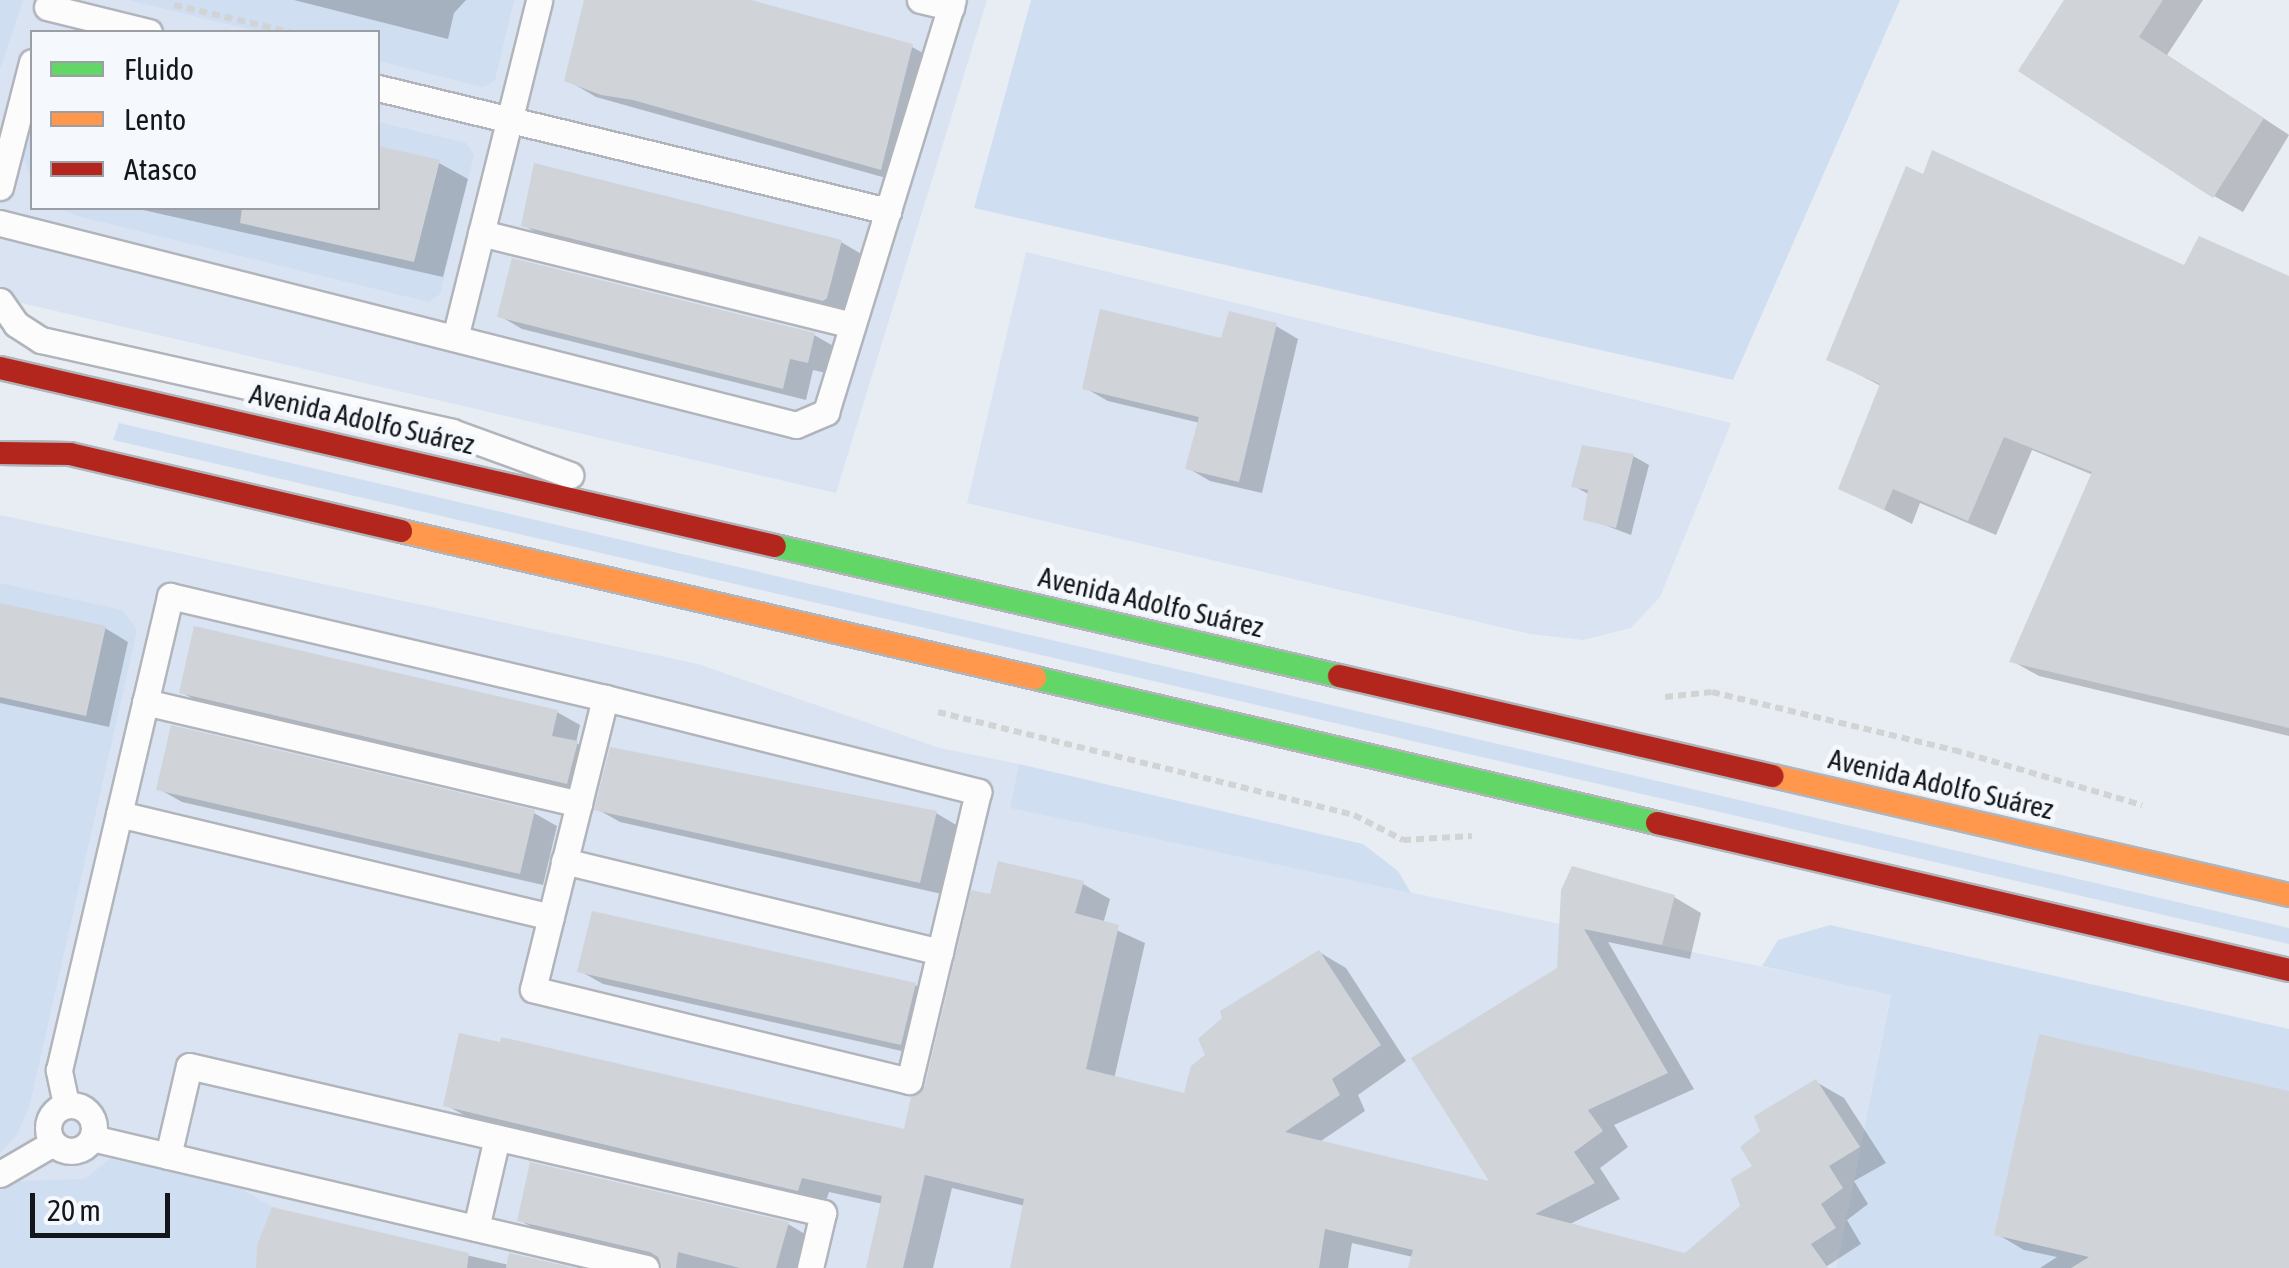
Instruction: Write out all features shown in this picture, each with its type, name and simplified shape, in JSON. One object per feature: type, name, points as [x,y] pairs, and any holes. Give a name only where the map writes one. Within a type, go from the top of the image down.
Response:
[{"type":"highway","name":"Avenida Adolfo Suárez","points":[[0,368],[2289,895]]},
{"type":"highway","points":[[0,453],[70,454],[2289,970]]},
{"type":"lane","points":[[454,338],[539,0]]},
{"type":"lane","points":[[0,223],[796,425],[826,412],[952,4],[920,0]]},
{"type":"lane","points":[[45,13],[138,30]]},
{"type":"lane","points":[[0,187],[30,70]]},
{"type":"lane","points":[[380,88],[888,211]]},
{"type":"lane","points":[[480,233],[852,325]]},
{"type":"lane","points":[[0,301],[16,324],[40,340],[452,432],[740,539]]},
{"type":"lane","points":[[66,1104],[59,1070],[170,596],[604,698],[978,792],[908,1081],[533,989],[604,698]]},
{"type":"lane","points":[[145,702],[578,804]]},
{"type":"lane","points":[[119,814],[550,916]]},
{"type":"lane","points":[[564,861],[940,952]]},
{"type":"lane","points":[[168,1156],[188,1066],[824,1214],[810,1268]]},
{"type":"lane","points":[[66,1104],[87,1110],[94,1124],[92,1138]]},
{"type":"lane","points":[[53,1143],[49,1120],[66,1104]]},
{"type":"lane","points":[[0,1174],[53,1143],[74,1150],[92,1138],[646,1268]]},
{"type":"lane","points":[[476,1228],[497,1138]]},
{"type":"path","points":[[170,4],[281,30]]},
{"type":"shaded area","points":[[0,0],[987,0],[836,493],[0,298]]},
{"type":"shaded area","points":[[0,0],[23,0],[0,69]]},
{"type":"shaded area","points":[[128,0],[514,0],[495,80],[483,87],[380,61],[380,30],[252,30]]},
{"type":"shaded area","points":[[1031,0],[1900,0],[1733,380],[974,208]]},
{"type":"shaded area","points":[[30,102],[30,176],[20,145]]},
{"type":"shaded area","points":[[380,122],[466,143],[474,155],[440,294],[429,302],[64,210],[380,210]]},
{"type":"shaded area","points":[[1026,252],[1731,423],[1660,597],[1631,628],[1583,640],[1530,634],[967,503]]},
{"type":"shaded area","points":[[119,423],[2289,928],[2289,944],[113,440]]},
{"type":"shaded area","points":[[0,515],[698,664],[940,748],[1019,764],[1011,808],[1891,994],[1836,1268],[0,1268]]},
{"type":"shaded area","points":[[0,583],[122,610],[137,630],[29,1108],[16,1136],[0,1153]]},
{"type":"shaded area","points":[[1019,764],[1363,844],[1398,871],[1411,893],[1010,808]]},
{"type":"shaded area","points":[[1830,925],[2289,1029],[2289,1268],[1836,1268],[1891,995],[1762,966],[1778,940]]},
{"type":"shaded area","points":[[110,1159],[228,1181],[272,1207],[257,1245],[256,1268],[0,1268],[0,1191],[17,1181],[85,1179]]},
{"type":"building","points":[[584,0],[751,0],[913,44],[881,170],[633,100],[601,95],[564,81]]},
{"type":"building","points":[[2064,0],[2163,0],[2139,37],[2264,118],[2213,198],[2018,71]]},
{"type":"building","points":[[380,146],[440,160],[414,262],[240,223],[242,210],[380,210]]},
{"type":"building","points":[[1932,150],[2184,265],[2199,236],[2289,276],[2289,728],[2009,662],[2092,472],[2004,437],[1968,521],[1893,489],[1884,510],[1838,489],[1880,384],[1826,360],[1906,166],[1923,174]]},
{"type":"building","points":[[534,163],[842,240],[827,298],[823,301],[521,226]]},
{"type":"building","points":[[512,258],[815,333],[808,363],[790,359],[783,389],[497,317]]},
{"type":"building","points":[[1100,309],[1221,338],[1229,311],[1277,323],[1239,482],[1185,469],[1199,417],[1082,389]]},
{"type":"building","points":[[1582,445],[1634,454],[1616,528],[1583,520],[1588,490],[1571,487]]},
{"type":"building","points":[[0,603],[106,626],[86,716],[0,697]]},
{"type":"building","points":[[194,626],[558,710],[552,736],[578,741],[567,784],[179,693]]},
{"type":"building","points":[[171,725],[535,810],[520,874],[156,790]]},
{"type":"building","points":[[610,747],[937,811],[920,883],[594,810]]},
{"type":"building","points":[[998,861],[1084,881],[1075,913],[1119,925],[1086,1069],[1184,1093],[1191,1066],[1205,1055],[1198,1039],[1222,1018],[1220,1011],[1319,950],[1381,1045],[1332,1079],[1340,1095],[1285,1132],[1489,1181],[1411,1058],[1557,968],[1561,890],[1572,866],[1675,895],[1662,945],[1584,929],[1668,1073],[1588,1110],[1603,1131],[1574,1152],[1595,1183],[1535,1214],[1685,1253],[1740,1206],[1731,1179],[1752,1166],[1740,1147],[1760,1131],[1754,1116],[1816,1079],[1860,1147],[1829,1166],[1843,1188],[1821,1204],[1836,1228],[1811,1244],[1828,1268],[1408,1268],[1413,1250],[1325,1229],[1319,1268],[1010,1268],[1024,1199],[925,1175],[903,1268],[866,1268],[882,1196],[802,1178],[798,1191],[443,1106],[459,1033],[500,1042],[501,1037],[904,1129],[911,1097],[925,1085],[971,890],[990,894]]},
{"type":"building","points":[[592,911],[916,983],[901,1045],[577,972]]},
{"type":"building","points":[[2039,1034],[2289,1091],[2289,1268],[2071,1268],[2089,1257],[1994,1235]]},
{"type":"building","points":[[530,1162],[789,1222],[776,1268],[740,1268],[678,1252],[676,1268],[662,1268],[658,1257],[650,1252],[517,1221]]},
{"type":"building","points":[[272,1207],[469,1253],[467,1268],[256,1268],[257,1245]]},
{"type":"building","points":[[509,1253],[575,1268],[506,1268]]},
{"type":"traffic: fast","points":[[775,546],[1339,676]]},
{"type":"traffic: fast","points":[[1035,678],[1657,823]]},
{"type":"traffic: slow","points":[[401,531],[1035,678]]},
{"type":"traffic: slow","points":[[1773,776],[2289,895]]},
{"type":"traffic: jam","points":[[0,368],[775,546]]},
{"type":"traffic: jam","points":[[0,453],[70,454],[401,531]]},
{"type":"traffic: jam","points":[[1339,676],[1773,776]]},
{"type":"traffic: jam","points":[[1657,823],[2289,970]]}]
